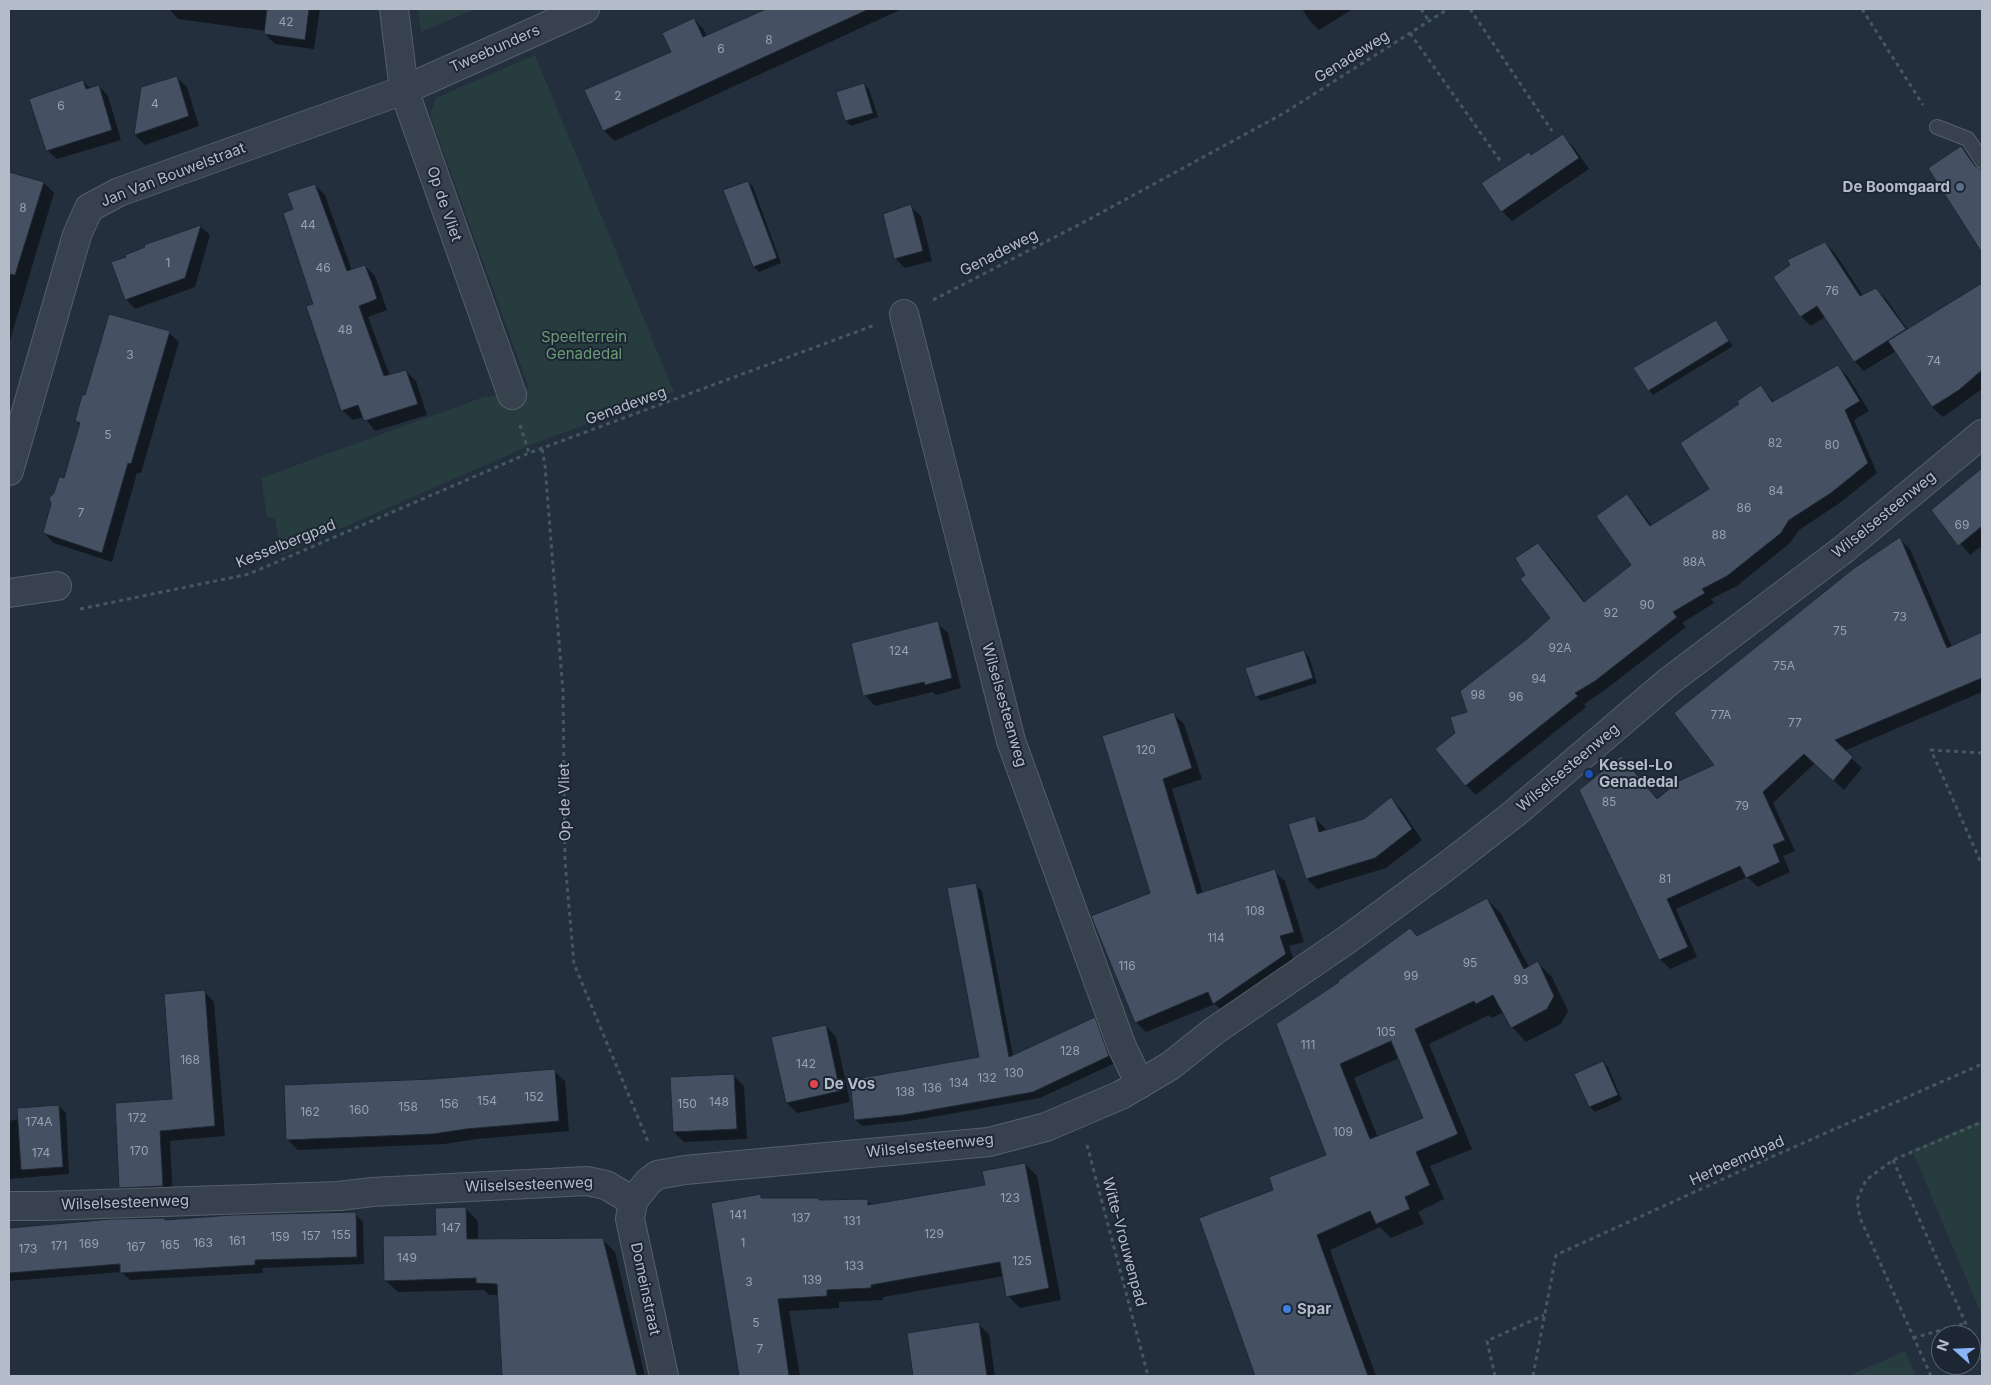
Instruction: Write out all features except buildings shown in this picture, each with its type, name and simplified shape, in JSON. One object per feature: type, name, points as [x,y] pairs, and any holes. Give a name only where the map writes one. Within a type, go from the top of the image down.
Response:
[{"type":"street","name":"Op de Vliet","points":[[394,9],[404,90],[512,396]]},
{"type":"street","name":"Tweebunders","points":[[404,90],[585,9]]},
{"type":"street","name":"Jan Van Bouwelstraat","points":[[9,471],[77,235],[89,208],[119,192],[404,90]]},
{"type":"street","name":"Wilselsesteenweg","points":[[904,314],[1011,741],[1122,1047],[1140,1084]]},
{"type":"street","name":"Wilselsesteenweg","points":[[9,1206],[339,1196],[372,1192],[587,1181],[606,1185],[633,1201],[648,1182],[657,1175],[668,1172],[988,1142],[1046,1127],[1121,1095],[1170,1066],[1214,1031],[1348,939],[1515,813],[1668,682],[1851,543],[1982,434]]},
{"type":"street","points":[[9,593],[57,586]]},
{"type":"street","name":"Domeinstraat","points":[[633,1201],[630,1219],[664,1376]]},
{"type":"lane","points":[[1937,127],[1968,139],[1982,161]]},
{"type":"path","points":[[1421,9],[1429,21]]},
{"type":"path","name":"Genadeweg","points":[[529,453],[904,314],[1086,221],[1275,118],[1448,9]]},
{"type":"path","points":[[1470,9],[1552,131]]},
{"type":"path","points":[[1862,9],[1937,127]]},
{"type":"path","points":[[1410,33],[1501,162]]},
{"type":"path","name":"Op de Vliet","points":[[542,449],[546,466],[563,692],[565,861],[574,964],[647,1142]]},
{"type":"path","name":"Kesselbergpad","points":[[72,610],[249,574],[529,453]]},
{"type":"path","points":[[1982,753],[1931,750],[1982,865]]},
{"type":"path","name":"Herbeemdpad","points":[[1533,1376],[1556,1256],[1767,1159],[1982,1064]]},
{"type":"path","name":"Witte-Vrouwenpad","points":[[1076,1113],[1089,1150],[1148,1376]]},
{"type":"path","points":[[1931,1376],[1860,1218],[1857,1200],[1866,1180],[1892,1160],[1982,1122]]},
{"type":"path","points":[[1892,1160],[1982,1360]]},
{"type":"path","points":[[1495,1376],[1487,1341],[1545,1314]]},
{"type":"path","points":[[1914,1338],[1966,1322]]},
{"type":"green space","points":[[418,9],[475,9],[421,32]]},
{"type":"green space","name":"Speelterrein Genadedal","points":[[535,55],[674,392],[533,444],[281,555],[275,519],[267,517],[261,478],[481,398],[529,388],[430,115],[436,98]]},
{"type":"green space","points":[[1982,1120],[1982,1316],[1912,1150]]},
{"type":"green space","points":[[1905,1351],[1916,1376],[1848,1376]]},
{"type":"place","name":"De Boomgaard","points":[[1960,187]]},
{"type":"place","name":"Kessel-Lo Genadedal","points":[[1589,774]]},
{"type":"place","name":"De Vos","points":[[814,1084]]},
{"type":"place","name":"Spar","points":[[1287,1309]]}]
